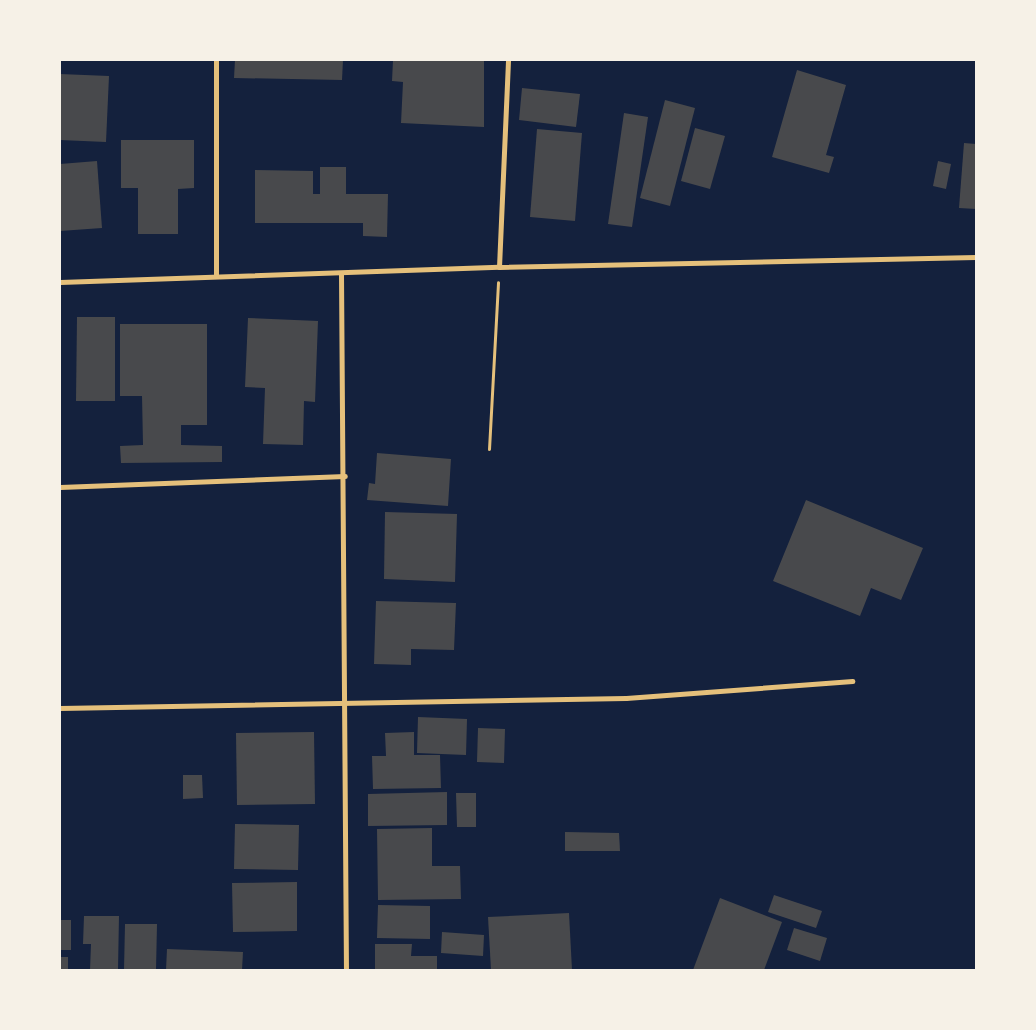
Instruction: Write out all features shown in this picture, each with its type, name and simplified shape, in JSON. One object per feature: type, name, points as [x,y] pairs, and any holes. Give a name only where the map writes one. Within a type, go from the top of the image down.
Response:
[{"type":"street","points":[[216,60],[216,275]]},
{"type":"street","points":[[499,267],[508,60]]},
{"type":"street","points":[[60,282],[216,275],[341,274],[499,267],[976,257]]},
{"type":"street","points":[[341,274],[345,476],[346,970]]},
{"type":"street","points":[[60,487],[345,476]]},
{"type":"street","points":[[60,708],[626,698],[852,681]]},
{"type":"path","points":[[489,449],[499,267]]},
{"type":"building","points":[[235,60],[343,60],[342,80],[234,78]]},
{"type":"building","points":[[393,60],[484,60],[484,127],[401,123],[403,82],[392,81]]},
{"type":"building","points":[[797,70],[846,85],[826,155],[834,157],[829,173],[772,157]]},
{"type":"building","points":[[60,74],[109,76],[106,142],[60,140]]},
{"type":"building","points":[[522,88],[580,94],[576,127],[519,120]]},
{"type":"building","points":[[665,100],[695,108],[670,206],[640,198]]},
{"type":"building","points":[[624,113],[648,117],[632,227],[608,224]]},
{"type":"building","points":[[695,128],[725,136],[710,189],[681,181]]},
{"type":"building","points":[[537,129],[582,133],[575,221],[530,217]]},
{"type":"building","points":[[121,140],[194,140],[194,188],[178,189],[178,234],[138,234],[138,188],[121,188]]},
{"type":"building","points":[[964,143],[976,144],[976,209],[959,208]]},
{"type":"building","points":[[97,161],[102,228],[60,231],[60,164]]},
{"type":"building","points":[[938,161],[951,164],[946,189],[933,186]]},
{"type":"building","points":[[320,167],[346,167],[346,194],[388,194],[387,237],[363,236],[363,223],[255,223],[255,170],[313,171],[313,194],[320,194]]},
{"type":"building","points":[[77,317],[115,317],[115,401],[76,401]]},
{"type":"building","points":[[248,318],[318,321],[315,402],[304,401],[303,445],[263,444],[265,388],[245,387]]},
{"type":"building","points":[[120,324],[207,324],[207,425],[181,425],[181,445],[222,446],[222,462],[121,463],[120,446],[143,445],[142,396],[120,396]]},
{"type":"building","points":[[377,453],[451,459],[448,506],[367,500],[369,483],[375,484]]},
{"type":"building","points":[[806,500],[923,548],[901,600],[871,588],[860,616],[773,581]]},
{"type":"building","points":[[385,512],[457,514],[455,582],[384,579]]},
{"type":"building","points":[[376,601],[456,603],[454,650],[411,649],[411,665],[374,664]]},
{"type":"building","points":[[418,717],[467,719],[466,755],[417,753]]},
{"type":"building","points":[[478,728],[505,729],[504,763],[477,762]]},
{"type":"building","points":[[314,732],[315,804],[237,805],[236,733]]},
{"type":"building","points":[[414,732],[414,755],[440,755],[441,788],[373,789],[372,756],[386,756],[385,733]]},
{"type":"building","points":[[183,775],[202,775],[203,798],[183,799]]},
{"type":"building","points":[[447,792],[447,825],[368,826],[368,794]]},
{"type":"building","points":[[456,793],[476,793],[476,827],[457,827]]},
{"type":"building","points":[[235,824],[299,825],[298,870],[234,869]]},
{"type":"building","points":[[432,828],[432,866],[460,866],[461,899],[378,900],[377,829]]},
{"type":"building","points":[[565,832],[619,833],[620,851],[565,851]]},
{"type":"building","points":[[297,882],[297,931],[233,932],[232,883]]},
{"type":"building","points":[[774,895],[822,911],[816,928],[768,912]]},
{"type":"building","points":[[720,898],[782,922],[764,970],[693,970]]},
{"type":"building","points":[[378,905],[430,906],[430,939],[377,938]]},
{"type":"building","points":[[569,913],[572,970],[491,970],[488,917]]},
{"type":"building","points":[[84,916],[119,916],[118,970],[90,970],[91,944],[83,944]]},
{"type":"building","points":[[60,920],[71,920],[71,950],[60,950]]},
{"type":"building","points":[[125,924],[157,924],[156,970],[124,970]]},
{"type":"building","points":[[794,928],[827,938],[820,961],[787,950]]},
{"type":"building","points":[[442,932],[484,935],[483,956],[441,953]]},
{"type":"building","points":[[375,944],[412,944],[411,956],[437,956],[437,970],[375,970]]},
{"type":"building","points":[[167,949],[243,952],[242,970],[166,970]]},
{"type":"building","points":[[60,957],[68,957],[68,970],[60,970]]}]
